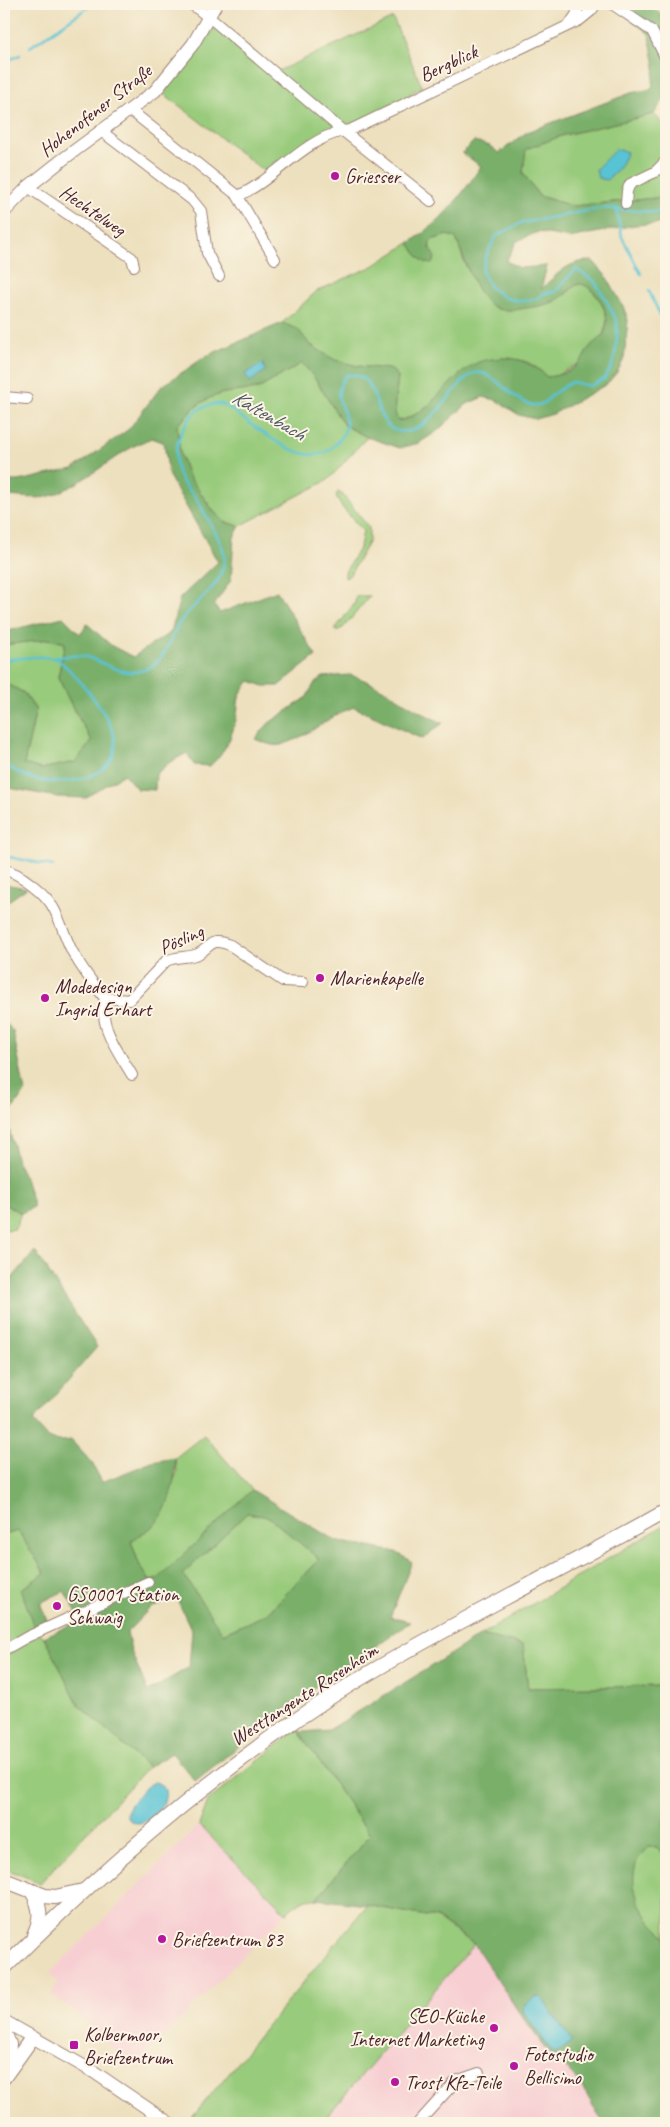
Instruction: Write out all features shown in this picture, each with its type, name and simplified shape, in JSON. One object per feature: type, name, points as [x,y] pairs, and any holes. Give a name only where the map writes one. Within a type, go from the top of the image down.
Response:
[{"type":"highway","name":"Westtangente Rosenheim","points":[[4,1968],[129,1849],[254,1749],[355,1682],[435,1635],[666,1511]]},
{"type":"highway","points":[[4,1880],[55,1898],[86,1890]]},
{"type":"highway","points":[[32,1891],[39,1903],[41,1917],[32,1940]]},
{"type":"highway","points":[[4,2031],[9,2044],[6,2075]]},
{"type":"highway","points":[[6,2075],[32,2038]]},
{"type":"main road","name":"Hohenofener Straße","points":[[4,212],[28,187],[155,91],[167,78],[209,18],[216,4]]},
{"type":"main road","points":[[4,2022],[94,2072],[169,2123]]},
{"type":"street","points":[[191,4],[343,131],[431,201]]},
{"type":"street","points":[[568,26],[576,15],[579,4]]},
{"type":"street","name":"Bergblick","points":[[238,196],[249,191],[278,168],[332,134],[350,130],[568,26],[585,16],[596,4]]},
{"type":"street","points":[[612,4],[652,31],[666,59]]},
{"type":"street","points":[[130,110],[238,196],[275,259]]},
{"type":"street","points":[[101,131],[192,200],[201,211],[206,253],[219,276]]},
{"type":"street","points":[[626,204],[627,191],[630,184],[655,172],[666,161]]},
{"type":"street","name":"Hechtelweg","points":[[28,187],[132,258],[134,266]]},
{"type":"street","points":[[4,397],[27,399]]},
{"type":"street","points":[[4,870],[22,877],[54,907],[73,952],[93,985],[105,998],[102,1010],[108,1032],[132,1074]]},
{"type":"street","name":"Pösling","points":[[105,998],[129,1000],[166,961],[172,958],[197,954],[212,942],[220,941],[230,945],[282,981],[303,982]]},
{"type":"street","points":[[4,1650],[27,1637],[148,1582]]},
{"type":"street","points":[[418,2123],[456,2081],[479,2073]]},
{"type":"shaded area","points":[[199,1825],[286,1913],[132,2068],[72,2009],[51,1995],[57,1982],[50,1973]]},
{"type":"shaded area","points":[[474,1944],[554,2061],[564,2065],[576,2080],[603,2123],[321,2123]]},
{"type":"green space","points":[[613,4],[641,5],[653,9],[666,17],[666,96],[654,114],[564,135],[526,149],[523,173],[539,196],[572,206],[666,197],[666,223],[635,225],[569,238],[538,232],[517,241],[506,261],[520,268],[547,266],[541,289],[570,265],[584,261],[593,261],[606,276],[623,306],[628,320],[624,359],[617,372],[607,384],[553,414],[535,419],[519,415],[496,400],[483,397],[467,404],[436,432],[419,443],[400,448],[367,437],[344,425],[314,377],[302,363],[258,389],[224,393],[209,398],[195,407],[177,426],[180,453],[187,474],[214,512],[225,522],[240,526],[234,537],[231,580],[214,605],[220,613],[277,591],[316,656],[278,686],[264,686],[250,681],[239,697],[237,716],[229,741],[215,761],[210,766],[194,765],[187,753],[170,762],[156,774],[155,790],[137,789],[124,774],[85,798],[57,797],[4,787],[4,682],[24,693],[36,710],[24,764],[41,769],[75,762],[92,741],[58,677],[65,643],[49,639],[4,645],[4,632],[63,617],[80,634],[87,624],[112,646],[133,657],[171,632],[180,598],[218,562],[169,476],[164,443],[152,438],[127,450],[63,491],[50,496],[34,498],[4,496],[4,481],[19,481],[73,469],[129,429],[161,387],[206,356],[282,323],[298,329],[310,345],[335,360],[358,366],[393,371],[398,377],[395,411],[398,421],[409,418],[420,411],[459,376],[479,362],[502,358],[521,360],[532,365],[547,377],[566,372],[578,365],[590,346],[603,335],[607,322],[604,308],[596,295],[582,284],[574,286],[567,293],[550,303],[540,306],[512,310],[498,309],[490,305],[483,298],[477,288],[456,238],[447,235],[431,240],[429,246],[435,258],[432,264],[421,260],[409,243],[449,209],[481,166],[462,153],[474,141],[490,146],[499,153],[527,132],[631,93],[652,89],[655,66],[649,34]]},
{"type":"green space","points":[[393,18],[422,87],[350,130],[332,134],[269,175],[163,93],[219,22],[276,72]]},
{"type":"green space","points":[[654,114],[666,127],[666,153],[663,158],[666,175],[666,197],[572,206],[539,196],[523,173],[525,149],[564,135]]},
{"type":"green space","points":[[447,235],[456,238],[466,267],[497,309],[514,310],[552,303],[576,285],[582,284],[588,286],[599,299],[608,317],[603,335],[590,347],[581,362],[556,376],[547,377],[529,363],[510,359],[476,366],[457,377],[426,407],[408,418],[398,421],[395,405],[398,377],[387,369],[358,366],[335,360],[325,355],[282,323],[317,291],[373,266],[409,243],[416,254],[429,264],[430,242]]},
{"type":"green space","points":[[302,363],[314,377],[344,425],[367,437],[328,480],[240,526],[225,522],[214,512],[187,474],[180,453],[177,426],[195,407],[209,398],[224,393],[258,389]]},
{"type":"green space","points":[[338,492],[343,495],[369,528],[369,541],[349,576],[345,578],[345,572],[360,547],[363,531],[342,507],[336,496]]},
{"type":"green space","points":[[356,596],[370,596],[343,628],[336,631],[336,628],[355,603]]},
{"type":"green space","points":[[49,639],[65,643],[58,677],[92,741],[76,762],[41,769],[24,764],[36,710],[24,693],[4,682],[4,645]]},
{"type":"green space","points":[[350,675],[375,685],[443,723],[422,739],[354,707],[291,742],[271,745],[255,739],[269,723],[306,698],[314,684],[323,677]]},
{"type":"green space","points":[[4,884],[27,888],[4,904]]},
{"type":"green space","points":[[4,1021],[13,1031],[25,1092],[12,1110],[9,1128],[17,1162],[25,1178],[34,1207],[21,1213],[4,1204]]},
{"type":"green space","points":[[4,1204],[21,1213],[15,1229],[4,1230]]},
{"type":"green space","points":[[35,1251],[97,1347],[33,1421],[45,1435],[58,1441],[71,1440],[92,1463],[102,1482],[152,1462],[175,1458],[175,1473],[165,1509],[151,1528],[131,1541],[139,1564],[150,1581],[158,1579],[252,1490],[336,1541],[396,1552],[412,1562],[390,1617],[410,1622],[299,1699],[195,1781],[172,1753],[148,1767],[79,1705],[44,1637],[81,1620],[64,1591],[40,1603],[47,1620],[34,1628],[21,1589],[45,1573],[18,1531],[4,1535],[4,1288]],"holes":[[[247,1513],[269,1517],[319,1559],[267,1614],[223,1634],[183,1574]],[[177,1599],[192,1631],[189,1667],[148,1692],[131,1651],[127,1632],[150,1608]]]},
{"type":"green space","points":[[204,1435],[252,1490],[158,1580],[150,1581],[139,1564],[131,1541],[157,1522],[177,1472],[175,1458]]},
{"type":"green space","points":[[247,1513],[269,1517],[319,1559],[267,1614],[222,1634],[183,1574]]},
{"type":"green space","points":[[666,1524],[666,1686],[528,1688],[523,1645],[481,1635]]},
{"type":"green space","points":[[18,1531],[45,1573],[34,1628],[44,1637],[79,1705],[148,1767],[40,1883],[4,1869],[4,1535]]},
{"type":"green space","points":[[481,1635],[523,1645],[528,1688],[666,1686],[666,1820],[664,1828],[666,1829],[666,1857],[657,1847],[649,1847],[638,1859],[634,1881],[635,1891],[644,1912],[666,1936],[666,2123],[603,2123],[583,2088],[570,2072],[555,2061],[518,2011],[474,1944],[437,1918],[367,1905],[316,1899],[370,1835],[297,1729],[302,1732],[329,1730]]},
{"type":"green space","points":[[297,1729],[370,1835],[316,1899],[304,1900],[286,1913],[199,1825],[208,1801]]},
{"type":"green space","points":[[649,1847],[657,1847],[666,1857],[666,1936],[650,1921],[638,1902],[633,1881],[634,1870],[639,1858]]},
{"type":"green space","points":[[367,1905],[436,1918],[474,1944],[321,2123],[195,2123],[190,2120]]},
{"type":"water","points":[[616,149],[627,152],[619,168],[607,180],[598,178],[596,169]]},
{"type":"water","points":[[263,363],[265,371],[250,382],[245,374]]},
{"type":"water","points":[[154,1782],[163,1787],[166,1795],[163,1804],[149,1819],[140,1823],[132,1822],[126,1814],[128,1809],[141,1791]]},
{"type":"water","points":[[534,1997],[541,1997],[572,2041],[554,2055],[523,2011],[524,2007]]},
{"type":"waterway","points":[[30,47],[93,4]]},
{"type":"waterway","points":[[4,62],[20,55]]},
{"type":"waterway","name":"Kaltenbach","points":[[4,660],[79,655],[113,668],[136,672],[151,666],[162,656],[180,622],[212,588],[222,572],[224,562],[219,540],[198,502],[182,482],[176,464],[176,450],[183,429],[190,417],[202,408],[222,404],[277,442],[293,450],[309,454],[323,453],[335,445],[345,431],[346,419],[340,403],[339,391],[346,375],[358,376],[366,381],[372,389],[383,419],[390,427],[399,431],[410,431],[421,426],[440,408],[464,380],[472,374],[480,373],[487,375],[520,400],[538,405],[544,403],[572,382],[590,386],[604,379],[611,368],[615,355],[617,322],[594,281],[576,269],[555,292],[544,293],[537,299],[520,301],[505,298],[490,287],[482,271],[486,256],[496,236],[521,223],[603,208],[655,212],[666,210]]},
{"type":"waterway","points":[[616,208],[622,237],[641,274]]},
{"type":"waterway","points":[[649,291],[666,328]]},
{"type":"waterway","name":"Kaltenbach","points":[[4,764],[20,774],[31,778],[43,781],[70,781],[85,778],[97,772],[107,765],[114,754],[115,741],[113,731],[100,708],[82,684],[56,658]]},
{"type":"waterway","points":[[4,856],[53,866]]},
{"type":"place","name":"Griesser","points":[[335,176]]},
{"type":"place","name":"Marienkapelle","points":[[320,978]]},
{"type":"place","name":"Modedesign Ingrid Erhart","points":[[45,998]]},
{"type":"place","name":"GS0001 Station Schwaig","points":[[57,1606]]},
{"type":"place","name":"Briefzentrum 83","points":[[162,1939]]},
{"type":"place","name":"SEO-Küche Internet Marketing","points":[[494,2028]]},
{"type":"place","name":"Kolbermoor, Briefzentrum","points":[[74,2045]]},
{"type":"place","name":"Fotostudio Bellisimo","points":[[514,2066]]},
{"type":"place","name":"Trost Kfz-Teile","points":[[395,2082]]}]
